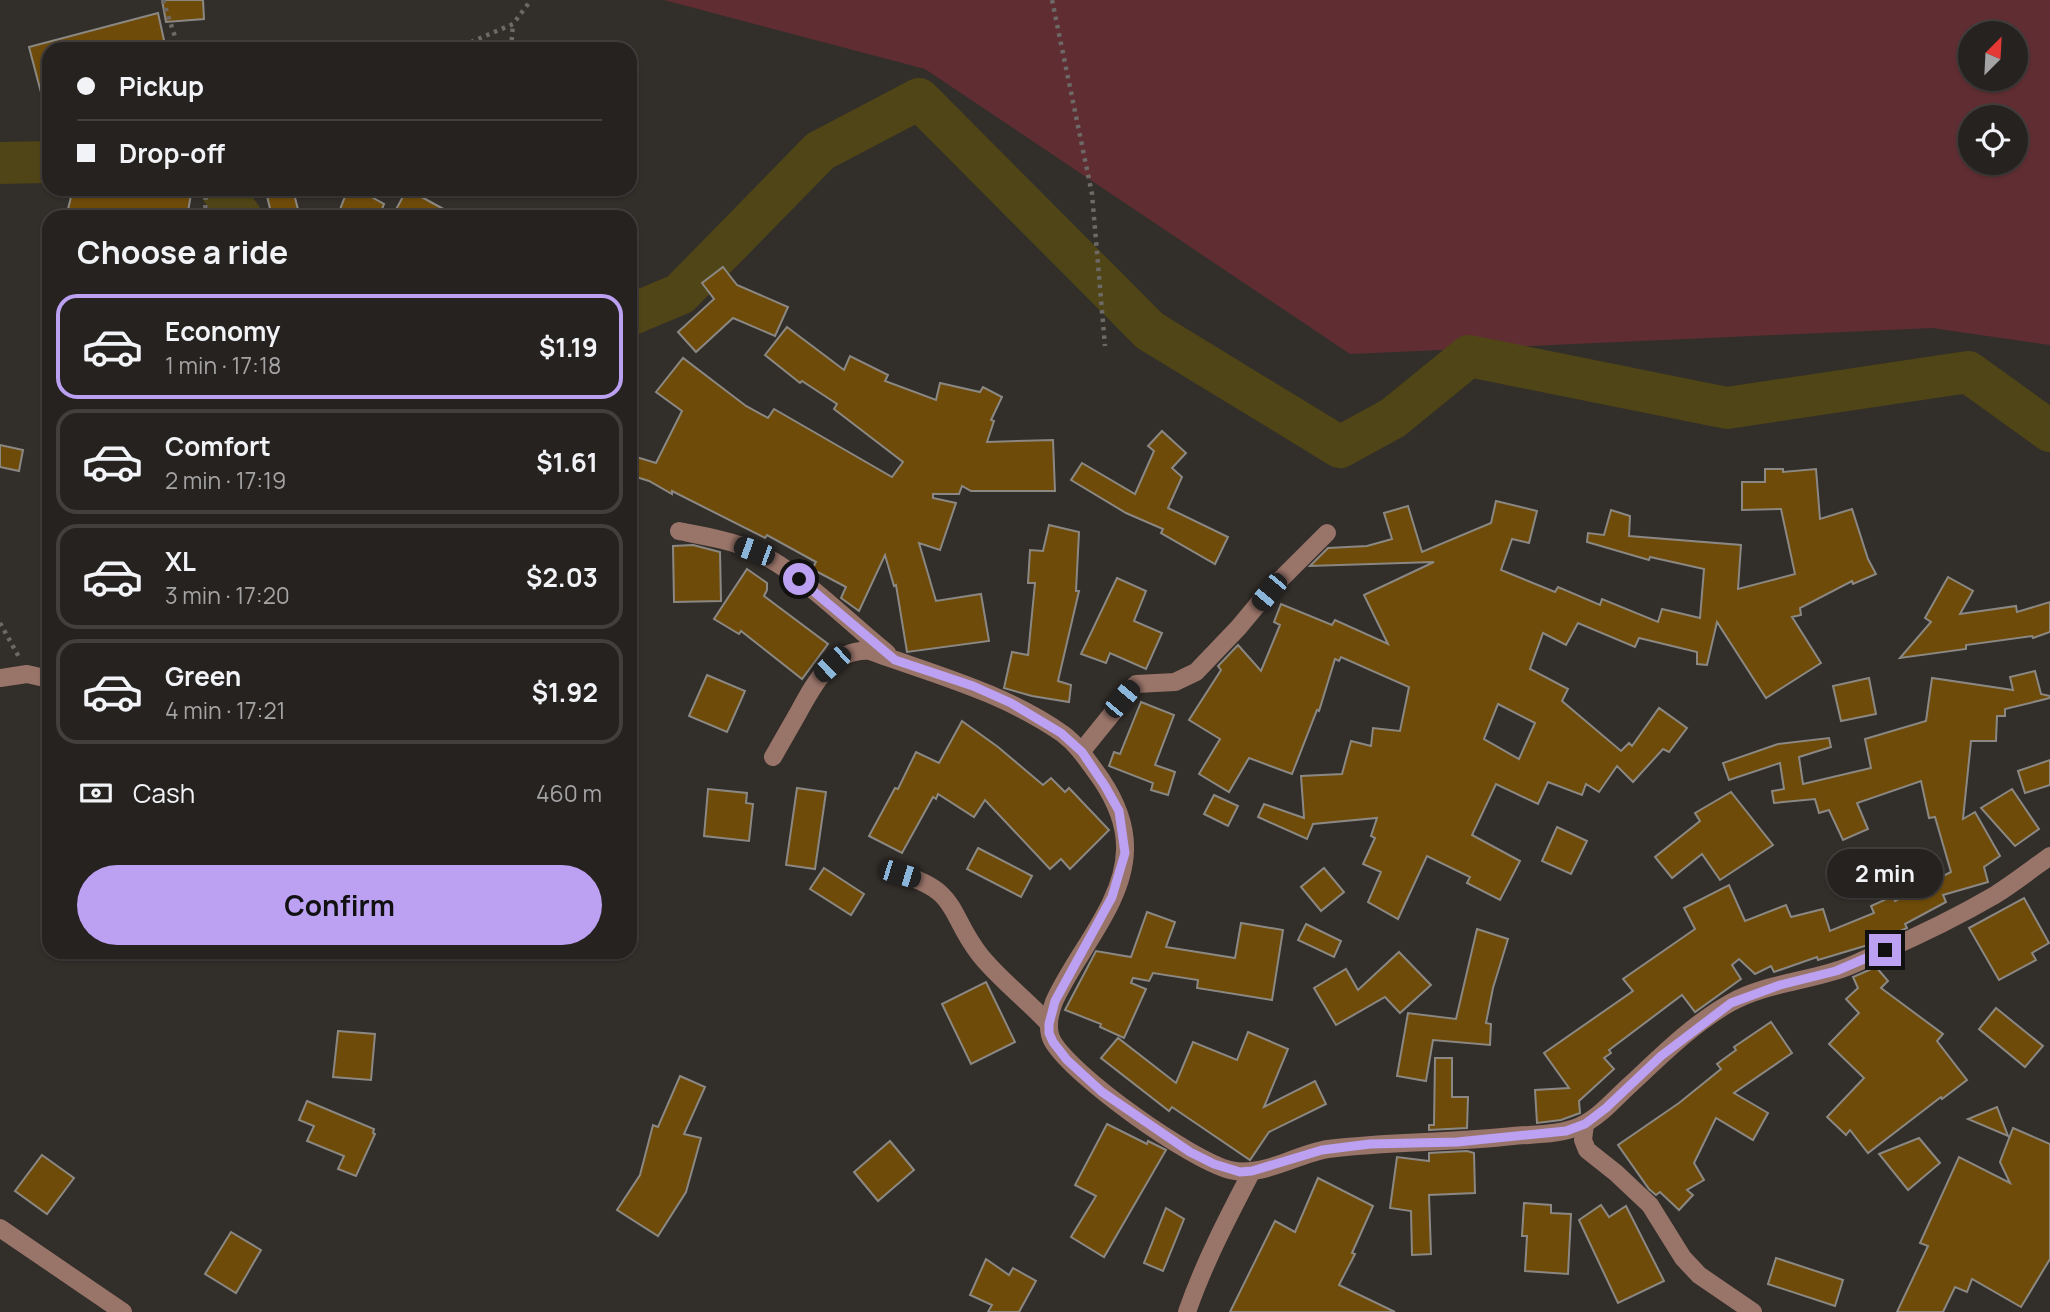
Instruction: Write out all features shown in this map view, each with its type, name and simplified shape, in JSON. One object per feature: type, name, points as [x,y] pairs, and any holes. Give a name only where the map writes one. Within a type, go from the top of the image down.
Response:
[{"type":"street","points":[[679,531],[721,538],[774,562],[799,579],[895,660]]},
{"type":"street","points":[[1082,752],[1136,684],[1185,679],[1207,663],[1269,592],[1327,533]]},
{"type":"street","points":[[773,757],[805,697],[821,674],[848,653],[860,650],[973,686],[1011,703],[1061,733],[1082,752],[1119,811],[1125,853],[1112,897],[1055,1001],[1049,1024],[1053,1042],[1067,1060],[1102,1092],[1190,1152],[1230,1170],[1252,1171],[1322,1150],[1370,1144],[1457,1142],[1566,1131],[1585,1124],[1661,1056],[1731,1003],[1780,985],[1836,971],[1910,939],[1996,894],[2050,856]]},
{"type":"street","points":[[0,678],[27,674],[42,677]]},
{"type":"street","points":[[900,874],[925,882],[947,900],[981,956],[1049,1024]]},
{"type":"street","points":[[1585,1124],[1583,1140],[1587,1150],[1650,1205],[1683,1258],[1699,1275],[1753,1312]]},
{"type":"street","points":[[1187,1312],[1199,1278],[1252,1171]]},
{"type":"street","points":[[0,1228],[123,1312]]},
{"type":"path","points":[[163,0],[177,42]]},
{"type":"path","points":[[471,42],[513,24],[531,0]]},
{"type":"path","points":[[1052,0],[1092,194],[1105,346]]},
{"type":"path","points":[[512,42],[513,24]]},
{"type":"path","points":[[0,623],[27,674]]},
{"type":"shaded area","points":[[664,0],[2050,0],[2050,345],[1932,328],[1350,354],[925,69]]},
{"type":"building","points":[[162,0],[203,0],[204,19],[166,22]]},
{"type":"building","points":[[158,13],[164,42],[48,42]]},
{"type":"building","points":[[42,44],[42,96],[29,47]]},
{"type":"building","points":[[71,196],[191,196],[188,210],[68,210]]},
{"type":"building","points":[[267,196],[295,196],[298,210],[270,210]]},
{"type":"building","points":[[345,196],[370,196],[384,204],[382,210],[340,210]]},
{"type":"building","points":[[403,196],[420,196],[445,210],[396,210]]},
{"type":"building","points":[[723,267],[737,285],[788,307],[775,336],[733,318],[696,352],[678,332],[714,299],[702,283]]},
{"type":"building","points":[[787,327],[844,370],[850,356],[888,375],[885,381],[936,400],[940,383],[980,392],[983,387],[1002,397],[991,420],[994,421],[987,442],[1053,440],[1055,491],[971,491],[962,486],[959,494],[933,494],[933,498],[956,503],[940,550],[919,543],[936,601],[981,594],[989,641],[907,652],[896,585],[894,586],[885,555],[859,611],[841,598],[846,587],[812,569],[816,562],[767,535],[765,538],[672,491],[672,494],[637,477],[637,457],[656,463],[682,411],[656,392],[683,358],[746,406],[768,418],[774,409],[892,477],[903,462],[834,409],[837,404],[802,381],[800,383],[765,355]]},
{"type":"building","points":[[1162,431],[1186,453],[1172,468],[1182,477],[1168,508],[1228,537],[1215,564],[1161,533],[1163,529],[1126,513],[1071,480],[1082,463],[1135,494],[1154,451],[1148,446]]},
{"type":"building","points":[[0,445],[23,450],[19,471],[0,467]]},
{"type":"building","points":[[1765,469],[1783,469],[1783,472],[1816,469],[1820,519],[1852,509],[1868,559],[1876,574],[1853,584],[1852,581],[1800,608],[1801,615],[1792,617],[1821,663],[1766,698],[1717,622],[1707,665],[1697,664],[1697,652],[1639,638],[1635,647],[1578,623],[1566,645],[1543,633],[1530,669],[1568,689],[1562,701],[1621,751],[1629,743],[1632,746],[1659,708],[1687,728],[1669,752],[1663,749],[1633,782],[1617,766],[1599,792],[1586,784],[1582,795],[1548,782],[1538,804],[1496,784],[1472,835],[1520,861],[1500,900],[1467,883],[1470,877],[1427,856],[1398,919],[1368,902],[1381,872],[1363,864],[1375,838],[1371,836],[1377,818],[1313,824],[1307,839],[1258,817],[1264,804],[1304,818],[1301,776],[1342,774],[1351,741],[1371,746],[1373,728],[1400,731],[1409,687],[1341,657],[1339,661],[1335,659],[1319,711],[1317,710],[1292,774],[1249,758],[1229,792],[1199,774],[1220,739],[1189,720],[1221,670],[1218,666],[1238,645],[1261,671],[1280,625],[1274,622],[1281,604],[1332,625],[1335,620],[1388,644],[1364,595],[1434,562],[1310,566],[1328,548],[1367,546],[1392,539],[1384,513],[1408,506],[1422,552],[1491,523],[1496,501],[1537,511],[1529,543],[1512,539],[1501,570],[1555,592],[1558,587],[1600,605],[1602,599],[1658,622],[1662,609],[1700,618],[1704,569],[1650,557],[1649,560],[1587,542],[1588,533],[1604,535],[1611,510],[1630,516],[1629,536],[1741,545],[1738,589],[1795,574],[1781,509],[1742,510],[1742,482],[1765,482]],"holes":[[[1498,704],[1535,723],[1519,759],[1484,739]]]},
{"type":"building","points":[[1049,525],[1079,532],[1076,591],[1079,591],[1058,681],[1071,685],[1069,702],[1004,688],[1012,652],[1028,655],[1035,583],[1028,583],[1030,550],[1043,551]]},
{"type":"building","points":[[693,545],[720,552],[721,601],[674,602],[673,546]]},
{"type":"building","points":[[747,569],[767,583],[764,596],[828,644],[802,679],[741,631],[739,634],[714,619]]},
{"type":"building","points":[[1948,577],[1973,591],[1960,614],[2016,606],[2017,612],[2050,602],[2050,632],[2033,638],[1966,645],[1966,649],[1900,658],[1931,622],[1925,618]]},
{"type":"building","points":[[1117,578],[1146,591],[1134,621],[1162,633],[1146,669],[1110,653],[1106,663],[1081,654]]},
{"type":"building","points":[[2035,671],[2041,694],[2050,698],[2005,709],[2005,716],[1997,716],[1996,741],[1971,741],[1963,819],[1975,812],[2000,856],[1984,867],[1988,882],[1943,895],[1946,902],[1905,924],[1907,928],[1868,945],[1818,960],[1817,957],[1774,972],[1771,966],[1755,974],[1739,959],[1732,965],[1741,979],[1695,1012],[1682,995],[1609,1050],[1611,1053],[1604,1058],[1614,1069],[1579,1101],[1580,1113],[1561,1120],[1537,1123],[1535,1090],[1569,1088],[1544,1053],[1633,991],[1623,979],[1695,929],[1684,908],[1729,885],[1745,921],[1786,905],[1791,917],[1823,909],[1830,931],[1874,913],[1871,906],[1893,896],[1895,901],[1951,872],[1935,817],[1929,818],[1921,781],[1857,803],[1868,829],[1843,840],[1829,810],[1819,813],[1815,799],[1774,803],[1772,791],[1784,789],[1780,763],[1729,780],[1723,763],[1778,744],[1829,738],[1831,747],[1799,757],[1803,784],[1871,768],[1865,739],[1926,721],[1932,678],[2013,690],[2010,677]]},
{"type":"building","points":[[707,675],[745,691],[727,732],[689,716]]},
{"type":"building","points":[[1869,678],[1876,714],[1841,721],[1833,686]]},
{"type":"building","points":[[1141,702],[1174,715],[1155,765],[1175,772],[1168,795],[1151,790],[1153,783],[1109,766],[1114,752],[1120,754]]},
{"type":"building","points":[[962,721],[1043,785],[1051,778],[1065,792],[1069,788],[1109,830],[1070,869],[1061,859],[1050,869],[985,800],[974,817],[938,794],[936,799],[933,797],[902,853],[869,836],[895,788],[898,789],[916,752],[939,763]]},
{"type":"building","points":[[2050,760],[2050,785],[2025,793],[2018,771]]},
{"type":"building","points":[[797,788],[826,792],[815,869],[786,865]]},
{"type":"building","points":[[708,789],[747,793],[746,803],[753,804],[749,841],[704,836]]},
{"type":"building","points":[[2012,789],[2039,829],[2015,846],[1981,808]]},
{"type":"building","points":[[1731,792],[1773,845],[1720,880],[1702,854],[1672,878],[1655,857],[1700,821],[1695,813]]},
{"type":"building","points":[[1214,795],[1238,806],[1228,826],[1204,814]]},
{"type":"building","points":[[1557,827],[1587,841],[1571,874],[1542,861]]},
{"type":"building","points":[[978,848],[1032,876],[1021,897],[967,869]]},
{"type":"building","points":[[824,868],[864,894],[851,915],[810,889]]},
{"type":"building","points":[[1324,868],[1344,892],[1321,911],[1301,887]]},
{"type":"building","points":[[2024,898],[2049,943],[2032,953],[2036,960],[1999,980],[1969,928]]},
{"type":"building","points":[[1147,912],[1175,922],[1166,947],[1235,958],[1241,923],[1283,930],[1272,1000],[1197,988],[1198,980],[1153,973],[1149,981],[1133,978],[1131,983],[1146,989],[1124,1038],[1100,1027],[1101,1024],[1065,1010],[1096,951],[1131,957]]},
{"type":"building","points":[[1306,924],[1341,941],[1334,957],[1298,940]]},
{"type":"building","points":[[1477,929],[1508,939],[1486,1023],[1491,1024],[1490,1045],[1433,1040],[1426,1081],[1397,1076],[1408,1013],[1456,1019]]},
{"type":"building","points":[[1399,952],[1431,985],[1400,1013],[1385,997],[1336,1025],[1314,988],[1346,969],[1358,990]]},
{"type":"building","points":[[1876,967],[1888,981],[1881,988],[1943,1034],[1937,1041],[1967,1080],[1868,1153],[1850,1130],[1846,1135],[1827,1117],[1864,1078],[1829,1044],[1859,1013],[1846,999],[1858,988],[1853,977]]},
{"type":"building","points":[[986,982],[1015,1042],[971,1064],[942,1004]]},
{"type":"building","points":[[1996,1008],[2043,1046],[2025,1067],[1979,1029]]},
{"type":"building","points":[[1771,1022],[1792,1053],[1734,1093],[1768,1113],[1753,1140],[1716,1118],[1694,1163],[1704,1180],[1687,1190],[1693,1195],[1679,1210],[1660,1192],[1656,1195],[1649,1189],[1618,1145],[1679,1103],[1721,1069],[1717,1064],[1736,1050],[1734,1047]]},
{"type":"building","points":[[338,1031],[375,1034],[371,1080],[333,1077]]},
{"type":"building","points":[[1248,1032],[1288,1049],[1264,1107],[1315,1081],[1326,1104],[1269,1132],[1250,1160],[1172,1107],[1169,1111],[1101,1058],[1118,1038],[1176,1083],[1193,1042],[1237,1060]]},
{"type":"building","points":[[1435,1058],[1452,1058],[1452,1097],[1468,1097],[1467,1128],[1429,1130],[1429,1125],[1434,1125]]},
{"type":"building","points":[[680,1076],[705,1087],[684,1134],[701,1138],[686,1192],[658,1236],[617,1210],[640,1175],[653,1125],[658,1127]]},
{"type":"building","points":[[307,1101],[374,1129],[375,1134],[356,1176],[338,1169],[344,1156],[307,1141],[314,1126],[299,1120]]},
{"type":"building","points":[[1997,1107],[2008,1136],[1968,1119]]},
{"type":"building","points":[[1107,1124],[1147,1144],[1148,1141],[1166,1150],[1104,1257],[1071,1237],[1096,1196],[1075,1185]]},
{"type":"building","points":[[2013,1128],[2050,1144],[2050,1259],[2021,1307],[1972,1279],[1967,1292],[1955,1287],[1943,1312],[1897,1312],[1928,1246],[1920,1243],[1959,1157],[2010,1183],[2000,1162]]},
{"type":"building","points":[[1919,1138],[1940,1163],[1908,1190],[1879,1154]]},
{"type":"building","points":[[890,1141],[914,1170],[878,1201],[854,1172]]},
{"type":"building","points":[[1429,1153],[1474,1153],[1475,1193],[1429,1195],[1431,1254],[1412,1255],[1411,1211],[1390,1208],[1397,1157],[1429,1161]]},
{"type":"building","points":[[42,1155],[74,1178],[47,1214],[15,1191]]},
{"type":"building","points":[[1318,1178],[1373,1206],[1352,1253],[1355,1254],[1339,1285],[1395,1312],[1230,1312],[1275,1221],[1295,1232]]},
{"type":"building","points":[[1524,1203],[1551,1205],[1551,1213],[1571,1214],[1568,1274],[1525,1271],[1527,1236],[1522,1236]]},
{"type":"building","points":[[1601,1205],[1609,1217],[1626,1206],[1664,1281],[1618,1303],[1579,1220]]},
{"type":"building","points":[[1166,1208],[1184,1219],[1163,1271],[1144,1263]]},
{"type":"building","points":[[231,1232],[261,1250],[236,1293],[205,1274]]},
{"type":"building","points":[[1776,1258],[1843,1280],[1835,1306],[1768,1284]]},
{"type":"building","points":[[986,1259],[1009,1275],[1013,1268],[1036,1281],[1019,1312],[988,1312],[992,1305],[970,1295]]},
{"type":"waterway","points":[[637,312],[680,294],[820,151],[919,99],[1150,331],[1340,447],[1393,418],[1469,356],[1727,408],[1968,372],[2050,431]]},
{"type":"waterway","points":[[0,163],[42,162]]},
{"type":"waterway","points":[[226,196],[236,210]]},
{"type":"route","points":[[799,579],[895,660],[973,686],[1011,703],[1061,733],[1082,752],[1119,811],[1125,853],[1112,897],[1055,1001],[1049,1033],[1067,1060],[1102,1092],[1190,1152],[1230,1170],[1252,1171],[1322,1150],[1370,1144],[1457,1142],[1566,1131],[1585,1124],[1606,1108],[1661,1056],[1731,1003],[1780,985],[1836,971],[1885,950]]}]
